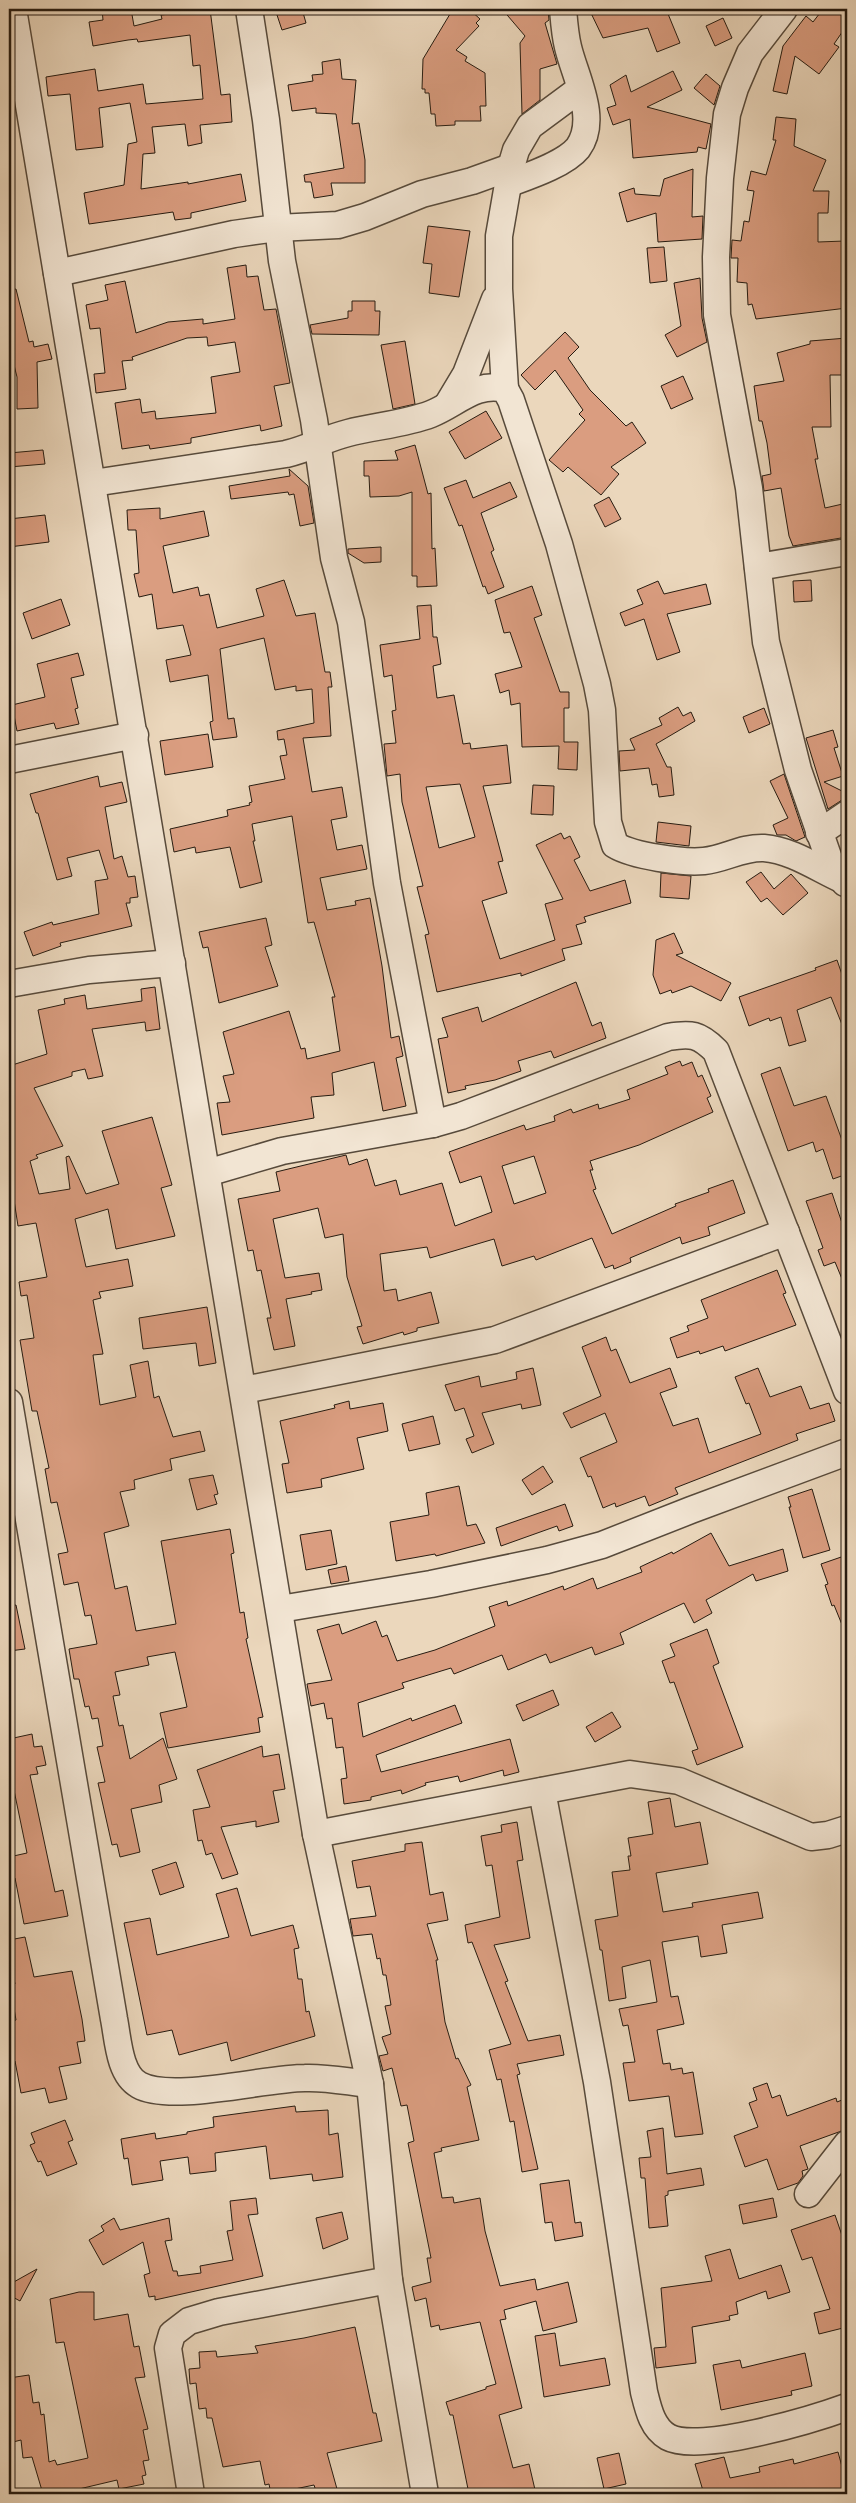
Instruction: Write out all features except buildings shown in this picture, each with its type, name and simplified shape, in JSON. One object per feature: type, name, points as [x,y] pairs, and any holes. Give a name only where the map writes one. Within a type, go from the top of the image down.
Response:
[{"type":"street","points":[[13,9],[14,53],[57,273],[93,483],[316,1834],[370,2084],[389,2280],[425,2494]]},
{"type":"street","points":[[249,9],[266,120],[277,228],[314,420],[334,558],[351,622],[387,883],[433,1124]]},
{"type":"street","points":[[57,273],[165,248],[277,228],[338,225],[365,217],[422,194],[472,181],[539,172],[577,148],[585,132],[585,110],[568,46],[563,9]]},
{"type":"street","points":[[784,9],[750,53],[735,88],[727,114],[720,178],[716,257],[717,315],[749,488],[766,642],[798,770],[819,833],[830,859],[844,882]]},
{"type":"street","points":[[580,89],[530,126],[516,150],[499,236],[499,289],[505,389],[511,400],[544,493],[597,684],[602,710],[608,822],[615,845],[624,851],[705,861],[744,849],[776,850],[793,855],[844,882]]},
{"type":"street","points":[[448,405],[466,374],[499,289]]},
{"type":"street","points":[[93,483],[242,462],[304,450],[345,434],[432,414],[474,391],[492,385],[505,389]]},
{"type":"street","points":[[758,567],[847,552]]},
{"type":"street","points":[[9,760],[134,735]]},
{"type":"street","points":[[819,833],[847,814]]},
{"type":"street","points":[[9,984],[89,970],[172,963]]},
{"type":"street","points":[[207,1173],[282,1151],[433,1124],[461,1116],[668,1037],[686,1034],[702,1038],[716,1051],[847,1391]]},
{"type":"street","points":[[244,1390],[495,1340],[786,1232]]},
{"type":"street","points":[[9,1402],[114,2019],[126,2073],[138,2084],[156,2092],[305,2078],[370,2084]]},
{"type":"street","points":[[280,1609],[432,1584],[547,1560],[602,1545],[847,1452]]},
{"type":"street","points":[[316,1834],[630,1774],[679,1781],[811,1837],[828,1835],[847,1829]]},
{"type":"street","points":[[542,1791],[597,2082],[644,2392],[649,2411],[657,2427],[669,2438],[684,2441],[708,2441],[779,2426],[847,2407]]},
{"type":"street","points":[[808,2194],[847,2144]]},
{"type":"street","points":[[191,2494],[168,2348],[172,2334],[189,2321],[219,2312],[389,2280]]}]
